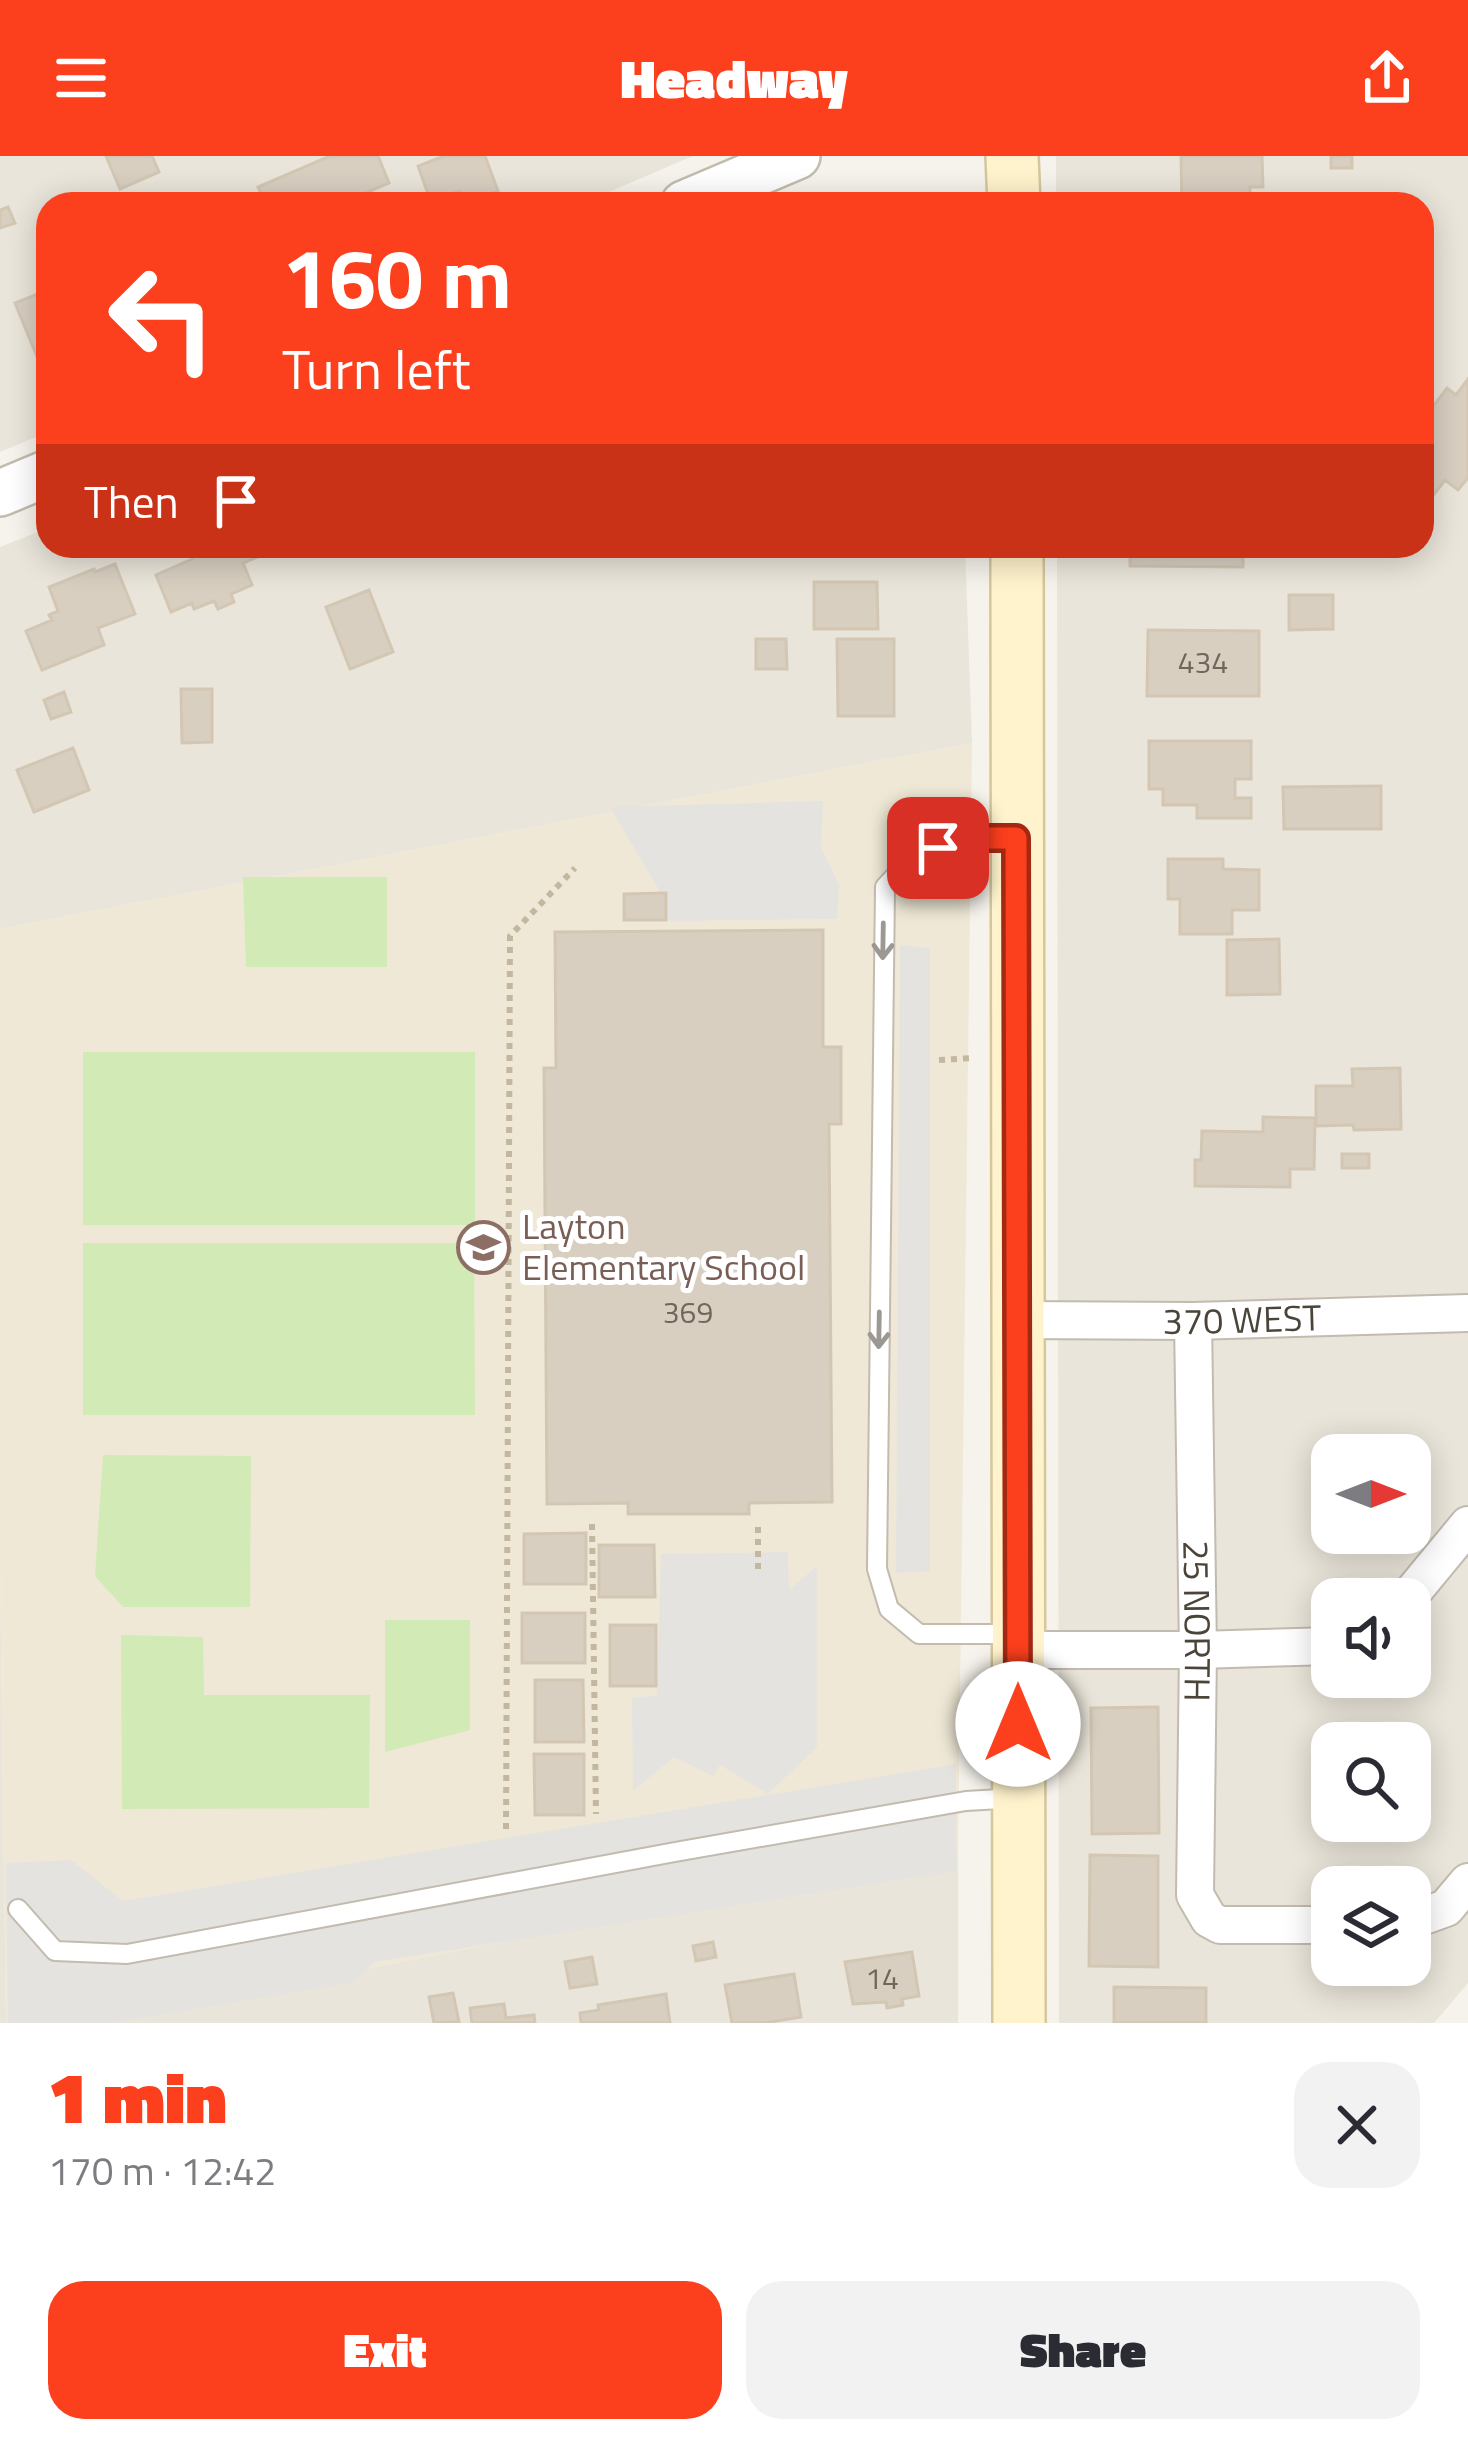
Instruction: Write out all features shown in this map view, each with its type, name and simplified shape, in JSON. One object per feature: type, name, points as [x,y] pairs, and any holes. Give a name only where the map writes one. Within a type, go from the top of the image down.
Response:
[{"type":"main road","points":[[995,156],[995,192]]},
{"type":"main road","points":[[1012,156],[1014,192]]},
{"type":"main road","points":[[1036,156],[1036,192]]},
{"type":"main road","points":[[1017,558],[1019,2023]]},
{"type":"street","points":[[712,192],[797,156]]},
{"type":"street","points":[[0,493],[36,478]]},
{"type":"street","name":"370 WEST","points":[[1018,1320],[1193,1321],[1468,1313]]},
{"type":"street","name":"25 NORTH","points":[[1193,1321],[1198,1650],[1195,1895],[1209,1919],[1220,1925],[1311,1925]]},
{"type":"street","points":[[1424,1578],[1468,1525]]},
{"type":"street","points":[[1019,1642],[1198,1650],[1311,1647]]},
{"type":"lane","points":[[1016,838],[964,838],[912,858],[885,887],[877,1569],[889,1609],[919,1634],[1019,1642]]},
{"type":"lane","points":[[19,1909],[55,1951],[127,1954],[675,1852],[966,1802],[1018,1798]]},
{"type":"path","points":[[506,1829],[510,936],[575,868]]},
{"type":"path","points":[[939,1060],[972,1058]]},
{"type":"path","points":[[592,1524],[596,1814]]},
{"type":"path","points":[[758,1527],[758,1574]]},
{"type":"shaded area","points":[[0,156],[693,156],[609,192],[36,192],[36,437],[0,452]]},
{"type":"shaded area","points":[[1056,156],[1468,156],[1468,1983],[1434,2023],[1059,2023],[1057,558],[1434,558],[1434,192],[1056,192]]},
{"type":"shaded area","points":[[36,533],[36,558],[965,558],[972,743],[0,929],[0,547]]},
{"type":"shaded area","name":"Layton Elementary School","points":[[972,743],[958,1851],[94,2023],[6,2023],[0,929]]},
{"type":"shaded area","points":[[823,801],[821,847],[839,885],[837,919],[660,921],[659,890],[610,807]]},
{"type":"shaded area","points":[[900,945],[930,948],[930,1571],[896,1573]]},
{"type":"shaded area","points":[[788,1552],[789,1590],[817,1566],[817,1747],[768,1794],[720,1765],[713,1776],[674,1757],[633,1791],[632,1698],[657,1695],[661,1554]]},
{"type":"shaded area","points":[[0,1564],[6,2023],[0,2023]]},
{"type":"shaded area","points":[[956,1764],[956,1871],[374,1962],[353,1982],[112,2023],[8,2023],[6,1863],[71,1860],[123,1901]]},
{"type":"shaded area","points":[[958,1851],[958,2023],[94,2023]]},
{"type":"green space","points":[[243,877],[387,877],[387,967],[246,967]]},
{"type":"green space","points":[[83,1052],[475,1052],[475,1225],[83,1225]]},
{"type":"green space","points":[[83,1243],[474,1243],[475,1415],[83,1415]]},
{"type":"green space","points":[[103,1455],[251,1456],[250,1607],[123,1607],[95,1576]]},
{"type":"green space","points":[[385,1620],[470,1620],[470,1730],[385,1752]]},
{"type":"green space","points":[[121,1635],[203,1637],[204,1695],[370,1695],[369,1808],[122,1809]]},
{"type":"building","points":[[106,156],[152,156],[159,172],[120,189]]},
{"type":"building","points":[[330,156],[378,156],[389,183],[368,192],[260,192],[258,187]]},
{"type":"building","points":[[444,156],[485,156],[498,191],[427,192],[418,166]]},
{"type":"building","points":[[1181,156],[1262,156],[1263,187],[1250,187],[1250,192],[1182,192]]},
{"type":"building","points":[[1331,156],[1352,156],[1352,168],[1331,168]]},
{"type":"building","points":[[8,207],[15,223],[0,228],[0,210]]},
{"type":"building","points":[[36,295],[36,354],[15,303]]},
{"type":"building","points":[[1468,379],[1468,478],[1458,490],[1445,480],[1434,494],[1434,405],[1447,388],[1456,395]]},
{"type":"building","points":[[255,558],[243,563],[252,585],[231,594],[234,602],[218,609],[214,601],[171,612],[156,575],[192,559]]},
{"type":"building","points":[[1130,558],[1243,558],[1243,567],[1130,566]]},
{"type":"building","points":[[115,564],[135,614],[98,628],[104,645],[42,670],[26,631],[52,620],[49,615],[58,611],[49,587]]},
{"type":"building","points":[[814,582],[877,582],[878,629],[814,629]]},
{"type":"building","points":[[369,590],[393,652],[350,669],[326,607]]},
{"type":"building","points":[[1289,595],[1333,595],[1333,629],[1289,630]]},
{"type":"building","points":[[1148,630],[1259,631],[1259,696],[1147,696]]},
{"type":"building","points":[[756,639],[786,639],[787,669],[756,669]]},
{"type":"building","points":[[837,639],[894,639],[894,716],[838,716]]},
{"type":"building","points":[[181,689],[212,689],[212,742],[182,743]]},
{"type":"building","points":[[64,692],[71,712],[51,719],[44,700]]},
{"type":"building","points":[[1149,741],[1251,741],[1251,779],[1235,779],[1235,798],[1251,798],[1251,818],[1197,818],[1197,805],[1163,805],[1163,789],[1149,789]]},
{"type":"building","points":[[73,748],[89,790],[34,812],[17,770]]},
{"type":"building","points":[[1381,786],[1381,829],[1284,829],[1283,787]]},
{"type":"building","points":[[1168,859],[1223,859],[1223,869],[1259,870],[1259,910],[1232,910],[1232,934],[1180,934],[1180,899],[1168,899]]},
{"type":"building","points":[[666,893],[666,920],[624,920],[624,894]]},
{"type":"building","name":"Layton Elementary School","points":[[823,930],[823,1047],[841,1047],[841,1124],[829,1124],[832,1502],[749,1503],[749,1514],[628,1514],[628,1503],[547,1504],[544,1068],[556,1068],[555,932]]},
{"type":"building","points":[[1279,939],[1280,994],[1227,995],[1227,940]]},
{"type":"building","points":[[1400,1068],[1401,1129],[1316,1126],[1316,1086],[1353,1086],[1352,1069]]},
{"type":"building","points":[[1263,1117],[1315,1118],[1314,1169],[1290,1169],[1290,1187],[1195,1186],[1202,1131],[1263,1132]]},
{"type":"building","points":[[1342,1154],[1369,1154],[1369,1168],[1342,1168]]},
{"type":"building","points":[[586,1533],[586,1584],[524,1584],[524,1534]]},
{"type":"building","points":[[599,1545],[654,1545],[655,1597],[599,1597]]},
{"type":"building","points":[[522,1613],[585,1613],[585,1663],[522,1663]]},
{"type":"building","points":[[610,1625],[656,1625],[656,1686],[610,1686]]},
{"type":"building","points":[[535,1680],[583,1680],[584,1742],[535,1742]]},
{"type":"building","points":[[1158,1707],[1159,1833],[1092,1834],[1091,1708]]},
{"type":"building","points":[[534,1754],[584,1754],[584,1815],[535,1815]]},
{"type":"building","points":[[1090,1855],[1158,1856],[1158,1967],[1089,1966]]},
{"type":"building","points":[[713,1942],[716,1957],[696,1961],[693,1946]]},
{"type":"building","points":[[912,1952],[919,1996],[887,2008],[886,2002],[853,2004],[845,1962]]},
{"type":"building","points":[[592,1957],[597,1984],[570,1988],[565,1962]]},
{"type":"building","points":[[794,1974],[801,2017],[732,2023],[725,1985]]},
{"type":"building","points":[[1114,1987],[1206,1988],[1206,2023],[1114,2023]]},
{"type":"building","points":[[453,1993],[459,2022],[434,2023],[429,1997]]},
{"type":"building","points":[[666,1994],[670,2023],[581,2023],[580,2013],[599,2010],[598,2005]]},
{"type":"building","points":[[504,2004],[506,2018],[534,2015],[535,2023],[472,2023],[470,2008]]},
{"type":"place","name":"Layton Elementary School","points":[[483,1247]]},
{"type":"route","points":[[938,848],[964,838],[1016,838],[1018,1724]]}]
